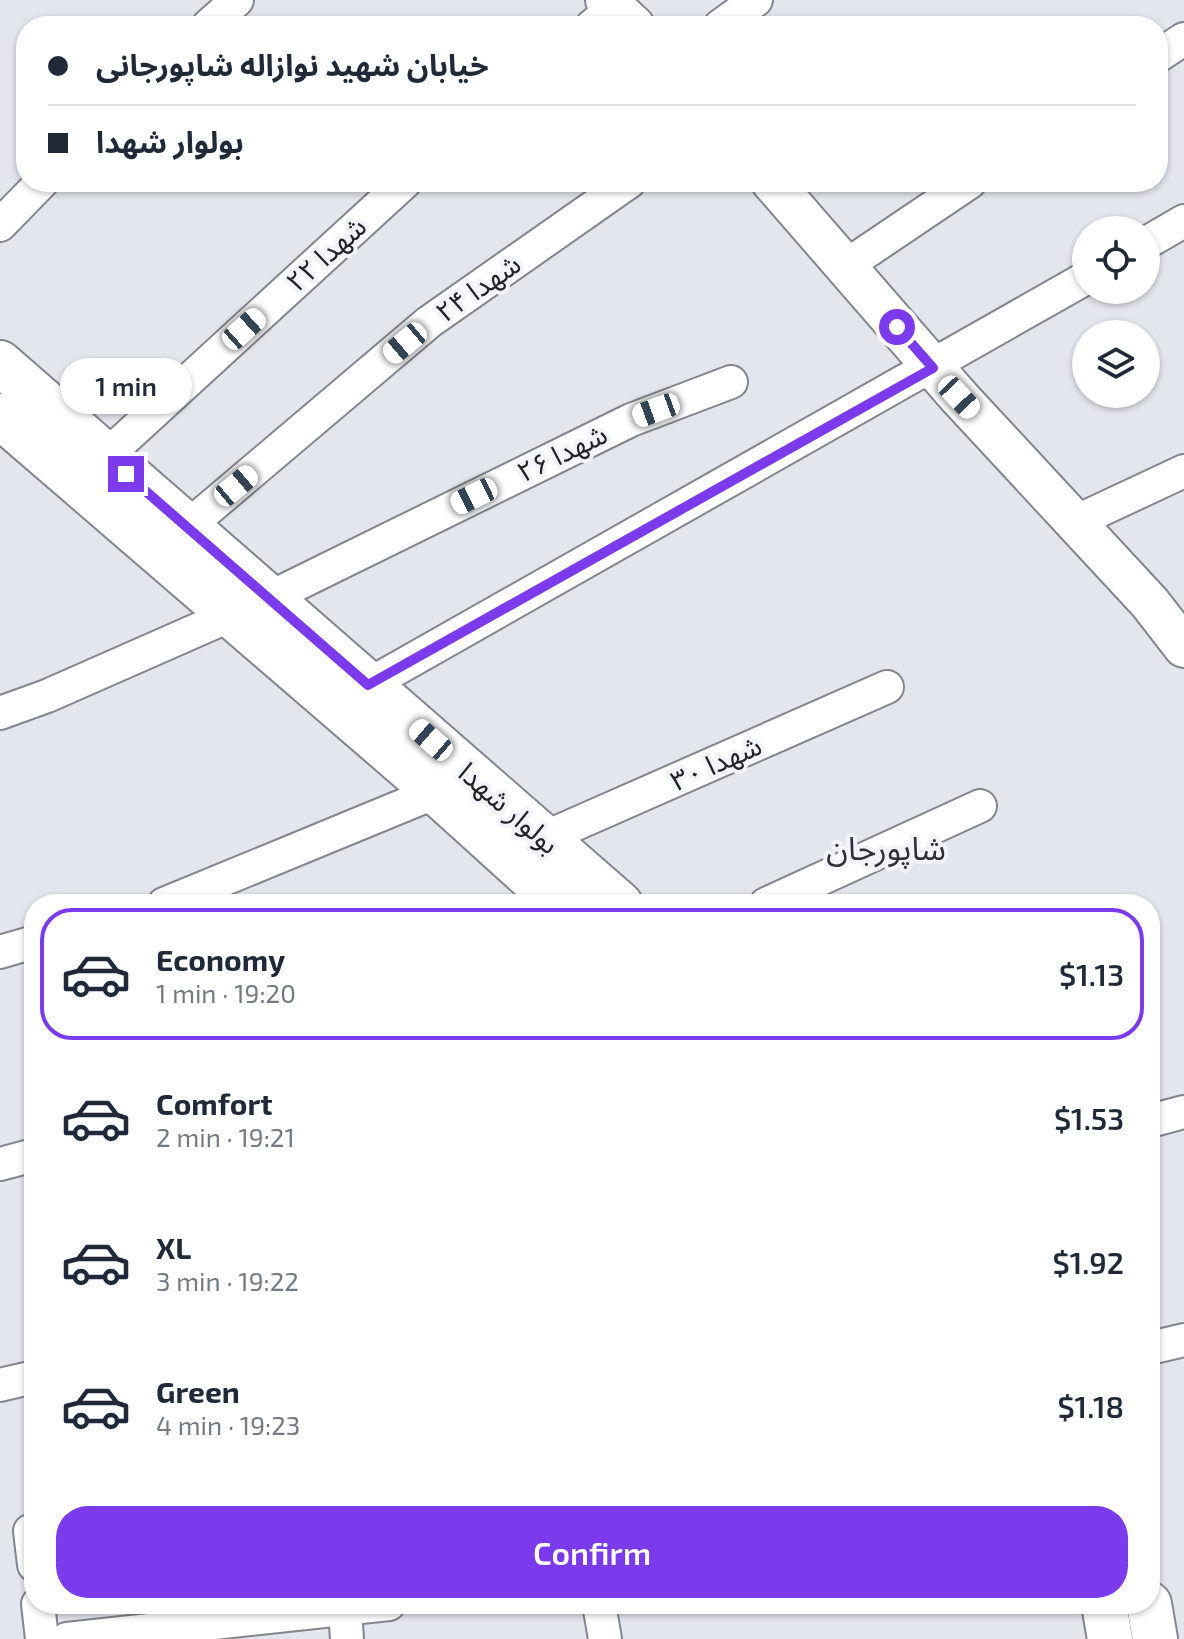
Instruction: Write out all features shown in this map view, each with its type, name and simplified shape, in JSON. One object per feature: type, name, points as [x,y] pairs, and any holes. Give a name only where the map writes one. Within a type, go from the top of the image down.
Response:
[{"type":"main road","name":"بولوار شهدا","points":[[0,363],[187,527],[250,607],[342,714],[436,792],[549,894]]},
{"type":"main road","name":"بولوار شهدا","points":[[0,416],[250,607],[368,685],[608,894]]},
{"type":"main road","points":[[1106,1614],[1110,1639]]},
{"type":"main road","points":[[1151,1614],[1155,1639]]},
{"type":"street","points":[[219,16],[237,0]]},
{"type":"street","points":[[734,16],[756,0]]},
{"type":"street","points":[[0,225],[32,192]]},
{"type":"street","name":"شهدا ۲۲","points":[[106,456],[394,192]]},
{"type":"street","name":"شهدا ۲۴","points":[[187,527],[429,322],[615,192]]},
{"type":"street","points":[[780,192],[933,368],[1150,603],[1184,647]]},
{"type":"street","points":[[844,267],[955,192]]},
{"type":"street","points":[[1160,235],[1184,221]]},
{"type":"street","points":[[368,685],[933,368],[1072,286]]},
{"type":"street","name":"شهدا ۲۶","points":[[0,713],[47,696],[250,607],[631,420],[731,382]]},
{"type":"street","points":[[1075,522],[1184,471]]},
{"type":"street","name":"شهدا ۳۰","points":[[544,838],[887,687]]},
{"type":"street","points":[[188,894],[436,792]]},
{"type":"street","points":[[788,894],[980,806]]},
{"type":"street","points":[[0,952],[24,945]]},
{"type":"street","points":[[1160,1118],[1184,1112]]},
{"type":"street","points":[[0,1164],[24,1158]]},
{"type":"street","points":[[1160,1346],[1184,1340]]},
{"type":"street","points":[[0,1385],[24,1379]]},
{"type":"street","points":[[39,1614],[42,1639]]},
{"type":"street","points":[[67,1639],[186,1633],[276,1614]]},
{"type":"street","points":[[320,1614],[346,1624],[368,1614]]},
{"type":"street","points":[[601,1614],[605,1639]]},
{"type":"district","name":"شاپورجان","points":[[886,849]]},
{"type":"route","points":[[126,474],[368,685],[683,505],[933,368],[897,327]]}]
